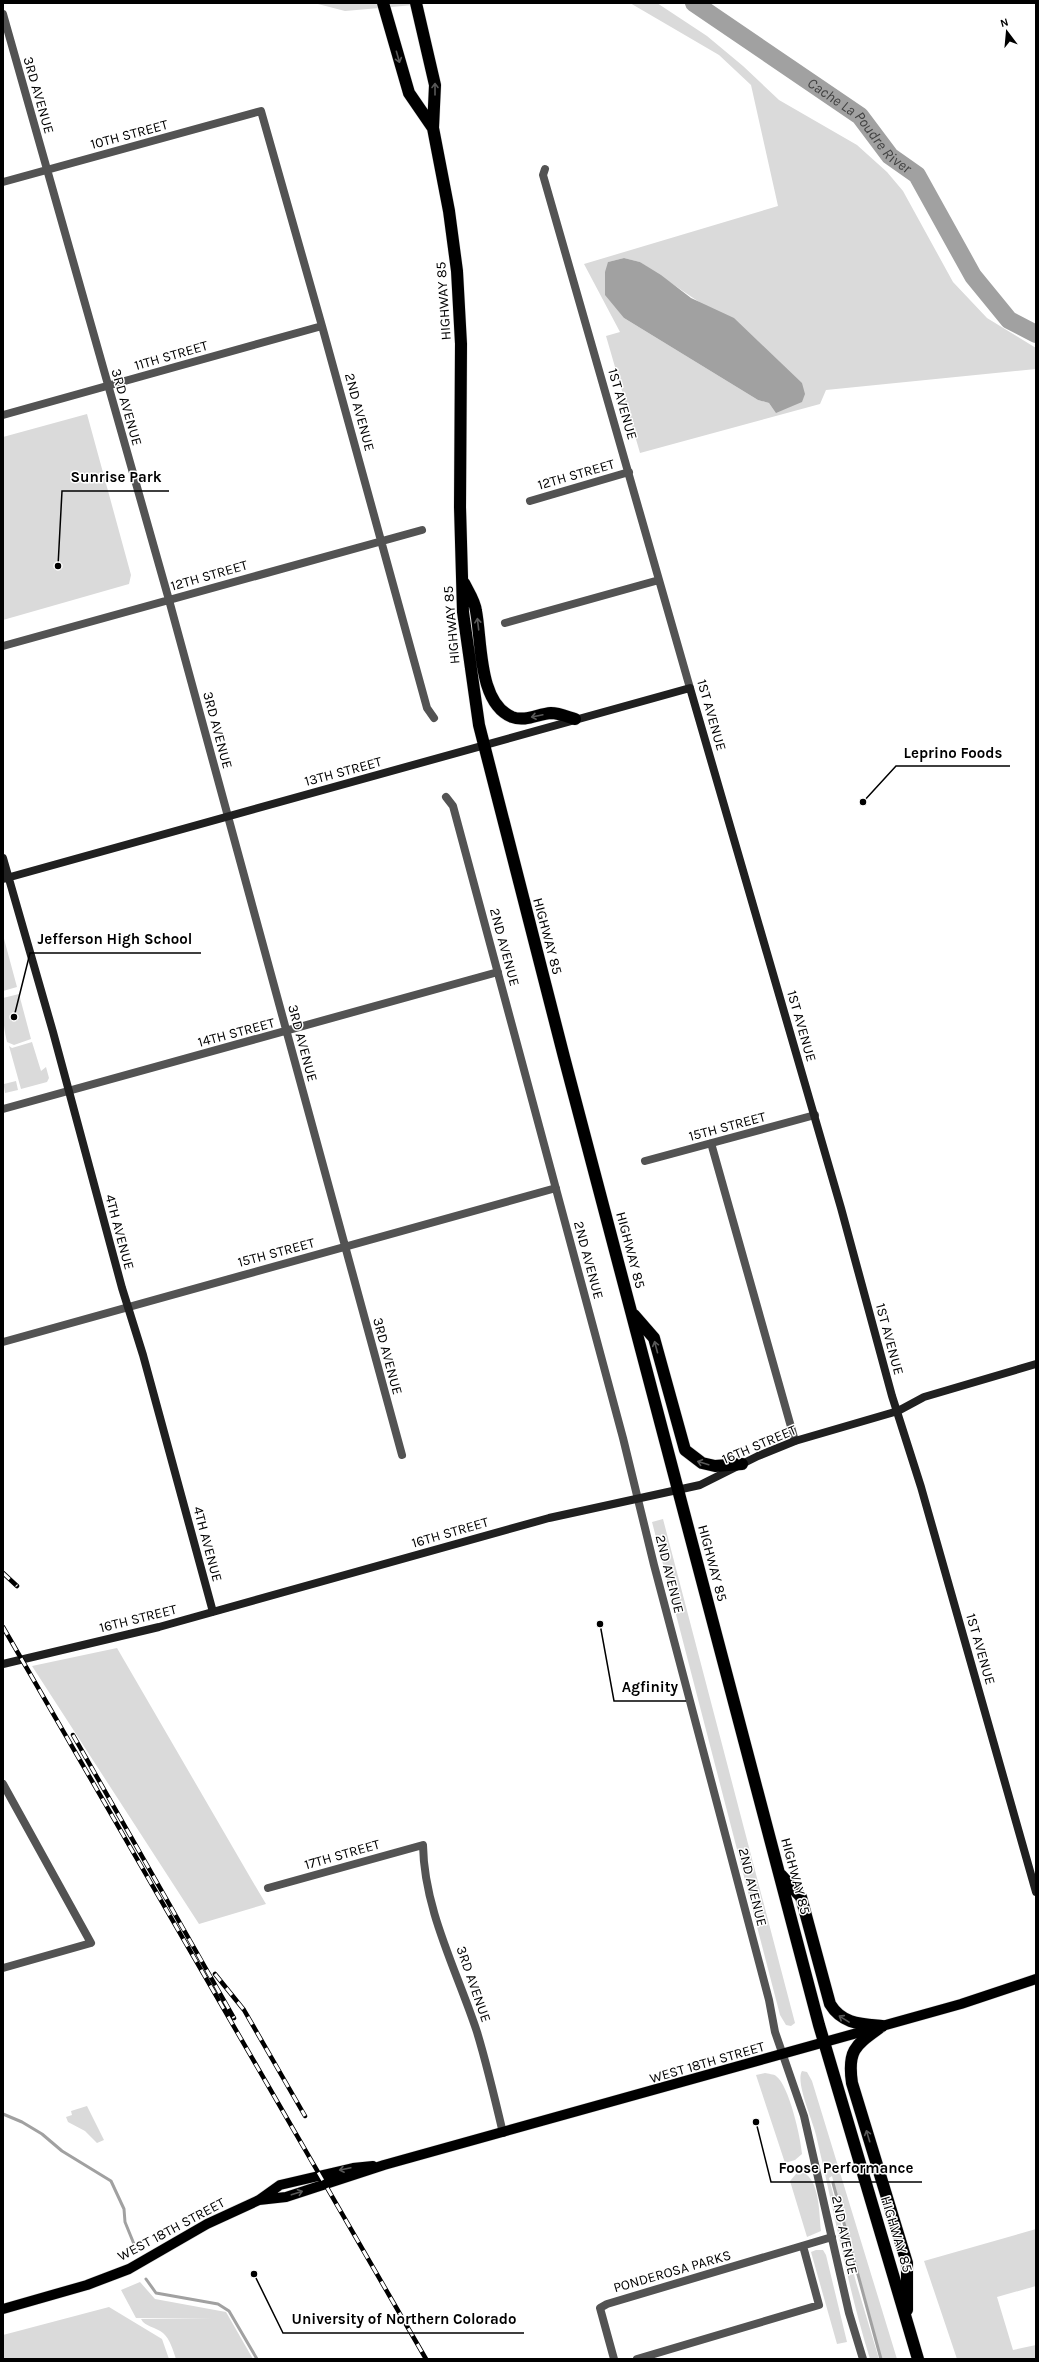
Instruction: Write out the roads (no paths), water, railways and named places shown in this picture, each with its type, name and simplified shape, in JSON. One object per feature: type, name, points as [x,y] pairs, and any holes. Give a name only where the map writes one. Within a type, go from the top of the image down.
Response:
[{"type":"highway","name":"HIGHWAY 85","points":[[383,3],[409,93],[433,128]]},
{"type":"highway","name":"HIGHWAY 85","points":[[417,7],[435,85],[433,128],[449,211],[457,271],[461,344],[462,578],[467,648],[475,705],[483,744],[824,2042],[918,2359]]},
{"type":"highway","points":[[462,578],[476,609],[486,682],[496,706],[511,716],[520,719],[552,713],[575,719]]},
{"type":"highway","points":[[632,1314],[654,1338],[685,1450],[702,1463],[715,1466],[742,1464]]},
{"type":"highway","points":[[780,1874],[801,1896],[830,2004],[834,2011],[851,2023],[882,2026]]},
{"type":"highway","points":[[882,2026],[855,2047],[850,2058],[850,2067],[852,2083],[907,2263],[908,2323]]},
{"type":"main road","name":"WEST 18TH STREET","points":[[3,2309],[87,2285],[128,2269],[207,2224],[259,2200],[280,2185],[353,2168],[384,2165],[967,2003],[1036,1979]]},
{"type":"street","name":"3RD AVENUE","points":[[3,14],[107,387],[169,600],[402,1455]]},
{"type":"street","name":"10TH STREET","points":[[3,182],[261,111]]},
{"type":"street","name":"2ND AVENUE","points":[[261,111],[427,708],[434,718]]},
{"type":"street","name":"1ST AVENUE","points":[[544,169],[543,175],[814,1115],[892,1396],[898,1411],[1036,1892]]},
{"type":"street","name":"11TH STREET","points":[[3,415],[322,326]]},
{"type":"street","name":"12TH STREET","points":[[530,501],[629,472]]},
{"type":"street","name":"12TH STREET","points":[[3,646],[422,530]]},
{"type":"street","points":[[506,623],[659,580]]},
{"type":"street","name":"13TH STREET","points":[[6,878],[483,744],[690,688]]},
{"type":"street","name":"2ND AVENUE","points":[[446,797],[453,806],[639,1500],[654,1565],[783,2055],[804,2116],[849,2313],[863,2359]]},
{"type":"street","name":"4TH AVENUE","points":[[3,858],[6,878],[69,1091],[213,1612]]},
{"type":"street","name":"14TH STREET","points":[[3,1110],[498,972]]},
{"type":"street","name":"15TH STREET","points":[[645,1161],[814,1115]]},
{"type":"street","points":[[711,1143],[795,1441]]},
{"type":"street","name":"15TH STREET","points":[[3,1342],[556,1188]]},
{"type":"street","name":"16TH STREET","points":[[3,1664],[213,1612],[549,1518],[679,1491],[706,1483],[742,1464],[795,1441],[898,1411],[924,1397],[1036,1364]]},
{"type":"street","points":[[3,1784],[91,1943],[3,1968]]},
{"type":"street","name":"3RD AVENUE","points":[[423,1845],[423,1863],[430,1898],[477,2033],[504,2132]]},
{"type":"street","name":"17TH STREET","points":[[268,1888],[423,1845]]},
{"type":"street","name":"PONDEROSA PARKS","points":[[614,2359],[600,2308],[607,2304],[832,2237]]},
{"type":"street","points":[[637,2359],[819,2305],[803,2246]]},
{"type":"waterway","name":"Cache La Poudre River","points":[[694,3],[860,116],[890,156],[917,175],[973,276],[1009,320],[1036,334]]},
{"type":"waterway","points":[[3,2114],[22,2122],[42,2134],[62,2151],[111,2181],[124,2209],[125,2222],[136,2249]]},
{"type":"waterway","points":[[833,2183],[881,2359]]},
{"type":"waterway","points":[[146,2279],[156,2293],[218,2304],[229,2311],[257,2359]]},
{"type":"railway","points":[[3,1573],[17,1586]]},
{"type":"railway","points":[[3,1627],[426,2359]]},
{"type":"railway","points":[[73,1735],[234,2018]]},
{"type":"railway","points":[[215,1974],[244,2010],[305,2116]]},
{"type":"place","name":"Sunrise Park","points":[[58,566]]},
{"type":"place","name":"Leprino Foods","points":[[863,802]]},
{"type":"place","name":"Jefferson High School","points":[[14,1017]]},
{"type":"place","name":"Agfinity","points":[[600,1624]]},
{"type":"place","name":"Foose Performance","points":[[756,2122]]},
{"type":"place","name":"University of Northern Colorado","points":[[254,2274]]}]
